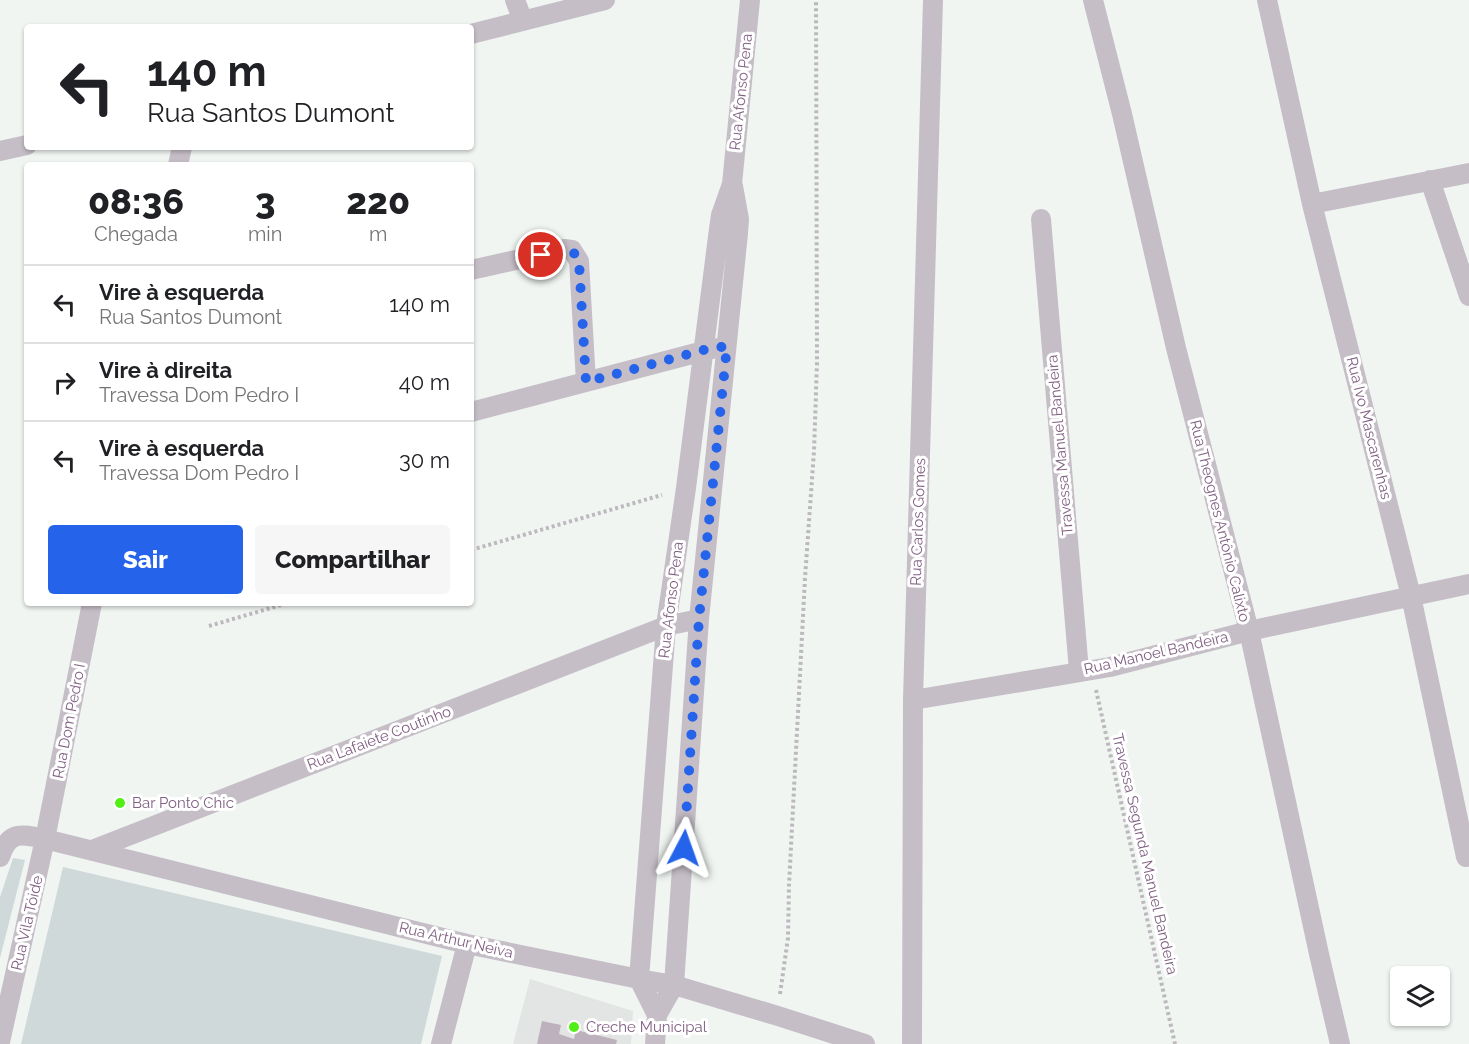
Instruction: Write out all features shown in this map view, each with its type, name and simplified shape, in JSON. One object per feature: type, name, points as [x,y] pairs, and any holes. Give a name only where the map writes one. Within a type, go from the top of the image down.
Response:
[{"type":"street","points":[[515,0],[523,21]]},
{"type":"street","points":[[474,33],[605,0]]},
{"type":"street","name":"Rua Afonso Pena","points":[[639,979],[666,626],[686,488],[718,229],[732,184],[750,0]]},
{"type":"street","name":"Rua Carlos Gomes","points":[[912,1044],[913,700],[933,0]]},
{"type":"street","name":"Rua Theognes Antônio Calixto","points":[[1093,0],[1176,348],[1249,631],[1340,1044]]},
{"type":"street","name":"Rua Ivo Mascarenhas","points":[[1267,0],[1312,204],[1411,596],[1466,857]]},
{"type":"street","points":[[0,151],[24,146]]},
{"type":"street","points":[[1312,204],[1469,173]]},
{"type":"street","points":[[1430,180],[1469,296]]},
{"type":"street","name":"Rua Afonso Pena","points":[[655,1044],[657,1015],[674,985],[699,619],[739,219],[732,184]]},
{"type":"street","name":"Travessa Manuel Bandeira","points":[[1041,219],[1085,670]]},
{"type":"street","points":[[474,269],[564,249],[572,250],[579,261],[586,382]]},
{"type":"street","points":[[474,411],[704,350],[727,346]]},
{"type":"street","name":"Rua Manoel Bandeira","points":[[913,700],[1110,667],[1249,631],[1469,584]]},
{"type":"street","name":"Rua Dom Pedro I","points":[[45,839],[92,606]]},
{"type":"street","name":"Rua Lafaiete Coutinho","points":[[92,850],[666,626],[699,619]]},
{"type":"street","name":"Rua Arthur Neiva","points":[[0,857],[4,846],[10,839],[23,834],[467,944],[674,985],[865,1044]]},
{"type":"street","name":"Rua Vila Tóide","points":[[0,1042],[8,968],[45,839]]},
{"type":"street","points":[[441,1044],[467,944]]},
{"type":"street","points":[[639,979],[657,1015]]},
{"type":"path","points":[[778,1016],[788,938],[803,613],[814,451],[817,340],[816,0]]},
{"type":"path","points":[[474,549],[686,488]]},
{"type":"path","points":[[208,626],[278,606]]},
{"type":"path","name":"Travessa Segunda Manuel Bandeira","points":[[1085,670],[1175,1044]]},
{"type":"shaded area","points":[[13,858],[25,860],[0,958],[0,897]]},
{"type":"shaded area","points":[[63,867],[442,956],[421,1044],[21,1044]]},
{"type":"shaded area","name":"Creche Municipal","points":[[530,979],[633,1011],[631,1044],[513,1044]]},
{"type":"building","points":[[542,1021],[561,1025],[559,1034],[574,1039],[576,1030],[617,1040],[616,1044],[537,1044]]},
{"type":"place","name":"Bar Ponto Chic","points":[[120,803]]},
{"type":"place","name":"Creche Municipal","points":[[574,1027]]},
{"type":"route","points":[[541,255],[564,249],[572,250],[579,261],[586,382],[704,350],[727,346],[699,619],[684,848]]}]
